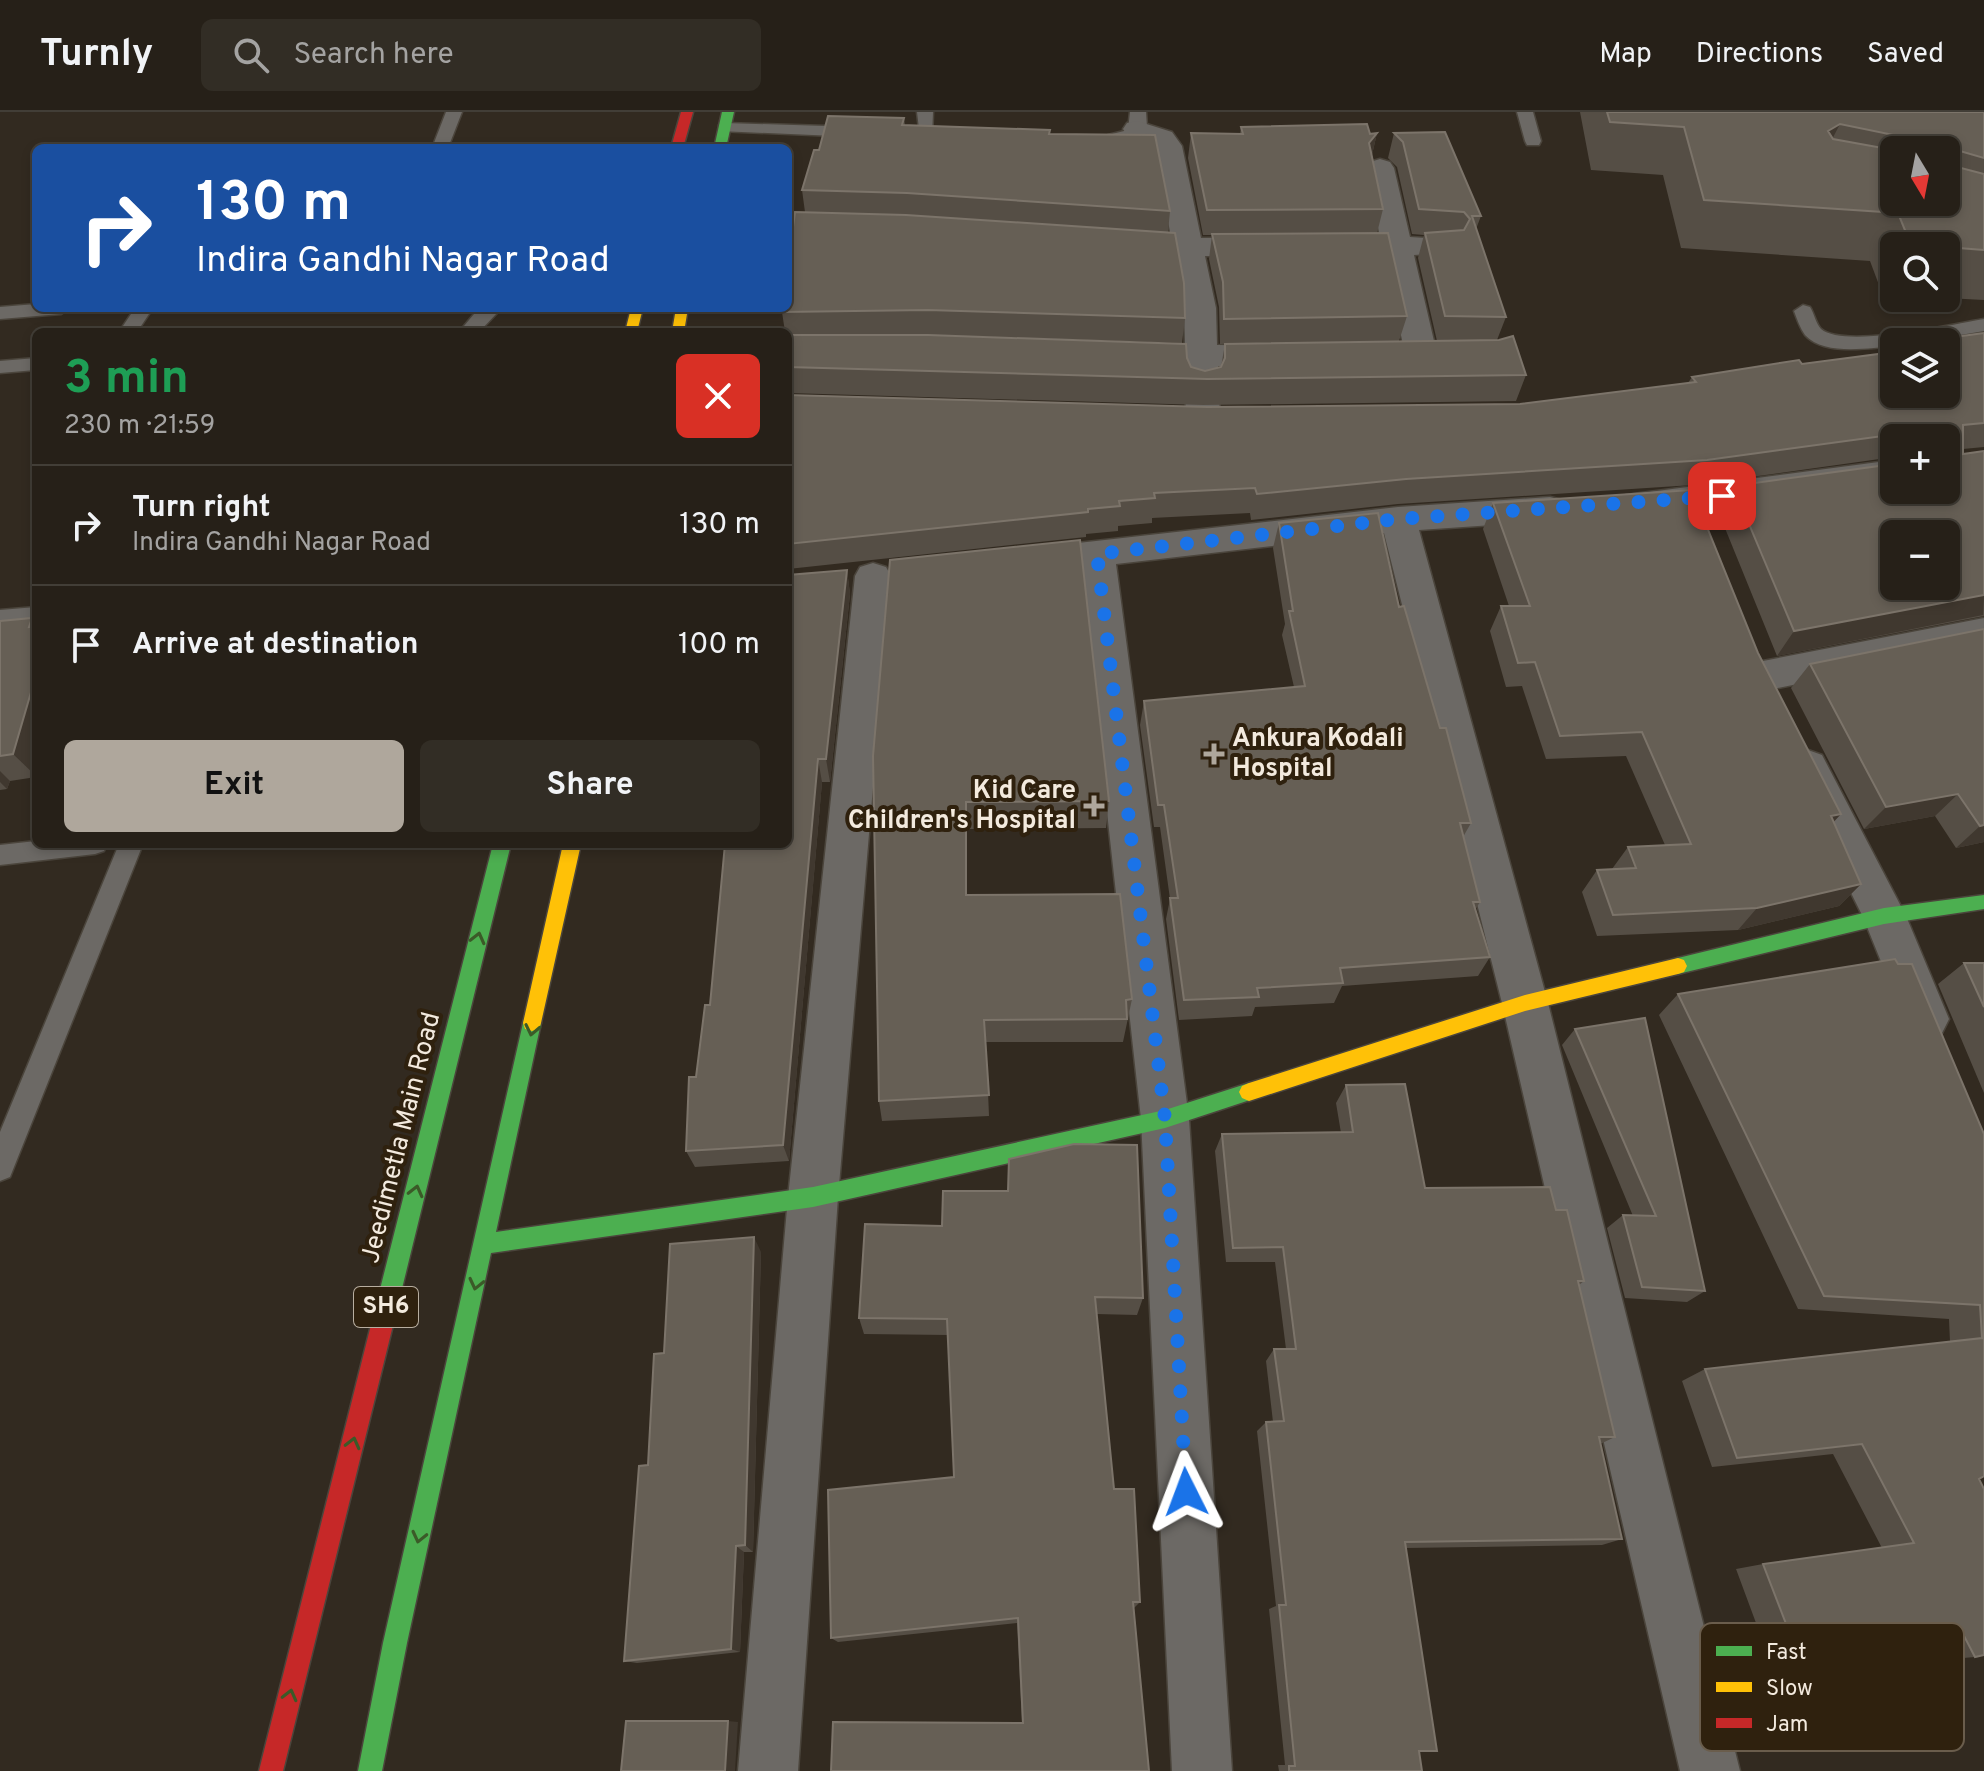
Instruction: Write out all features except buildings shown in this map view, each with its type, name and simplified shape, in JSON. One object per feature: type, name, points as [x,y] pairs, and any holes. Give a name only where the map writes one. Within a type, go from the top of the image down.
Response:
[{"type":"main road","points":[[678,144],[687,112]]},
{"type":"main road","points":[[721,144],[727,120]]},
{"type":"main road","name":"Jeedimetla Main Road","points":[[271,1771],[501,848]]},
{"type":"main road","points":[[370,1771],[395,1643],[571,848]]},
{"type":"main road","points":[[485,1244],[813,1197],[1165,1119],[1525,1003],[1884,916],[1984,902]]},
{"type":"street","points":[[1138,120],[1168,146],[1190,247],[1200,308],[1202,418]]},
{"type":"street","points":[[1380,168],[1420,354]]},
{"type":"street","points":[[1080,239],[1190,247],[1445,246]]},
{"type":"street","points":[[1960,345],[1984,341]]},
{"type":"street","points":[[1105,354],[1201,357],[1311,355]]},
{"type":"street","points":[[1817,367],[1880,357]]},
{"type":"street","points":[[1037,560],[1398,519],[1592,507],[1699,515],[1880,475]]},
{"type":"street","points":[[1398,519],[1525,1003],[1700,1729]]},
{"type":"street","points":[[1097,554],[1165,1119],[1202,1771]]},
{"type":"street","points":[[768,1771],[813,1197],[873,576]]},
{"type":"street","points":[[1943,1058],[1884,916],[1771,690],[1984,632]]},
{"type":"street","points":[[1705,1751],[1710,1771]]},
{"type":"lane","points":[[442,144],[454,112]]},
{"type":"lane","points":[[925,112],[926,134]]},
{"type":"lane","points":[[1525,112],[1533,141]]},
{"type":"lane","points":[[727,120],[869,132]]},
{"type":"lane","points":[[1089,138],[1123,138],[1134,134],[1138,120]]},
{"type":"lane","points":[[0,313],[32,310]]},
{"type":"lane","points":[[1803,311],[1813,332],[1827,340],[1850,344],[1984,325]]},
{"type":"lane","points":[[472,328],[489,312]]},
{"type":"lane","points":[[0,367],[32,364]]},
{"type":"lane","points":[[0,618],[32,615]]},
{"type":"lane","points":[[0,855],[60,848]]},
{"type":"lane","points":[[0,1167],[129,848]]},
{"type":"traffic: fast","points":[[721,144],[728,112]]},
{"type":"traffic: fast","points":[[385,1313],[501,848]]},
{"type":"traffic: fast","points":[[1678,966],[1884,916],[1984,902]]},
{"type":"traffic: fast","points":[[370,1771],[395,1643],[532,1023]]},
{"type":"traffic: fast","points":[[485,1244],[813,1197],[1165,1119],[1249,1092]]},
{"type":"traffic: slow","points":[[632,328],[636,312]]},
{"type":"traffic: slow","points":[[679,328],[681,312]]},
{"type":"traffic: slow","points":[[532,1023],[571,848]]},
{"type":"traffic: slow","points":[[1249,1092],[1525,1003],[1678,966]]},
{"type":"traffic: jam","points":[[678,144],[687,112]]},
{"type":"traffic: jam","points":[[271,1771],[385,1313]]},
{"type":"place","name":"Ankura Kodali Hospital","points":[[1214,754]]},
{"type":"place","name":"Kid Care Children's Hospital","points":[[1094,806]]},
{"type":"route","points":[[1186,1492],[1165,1119],[1097,554],[1398,519],[1722,496]]}]
